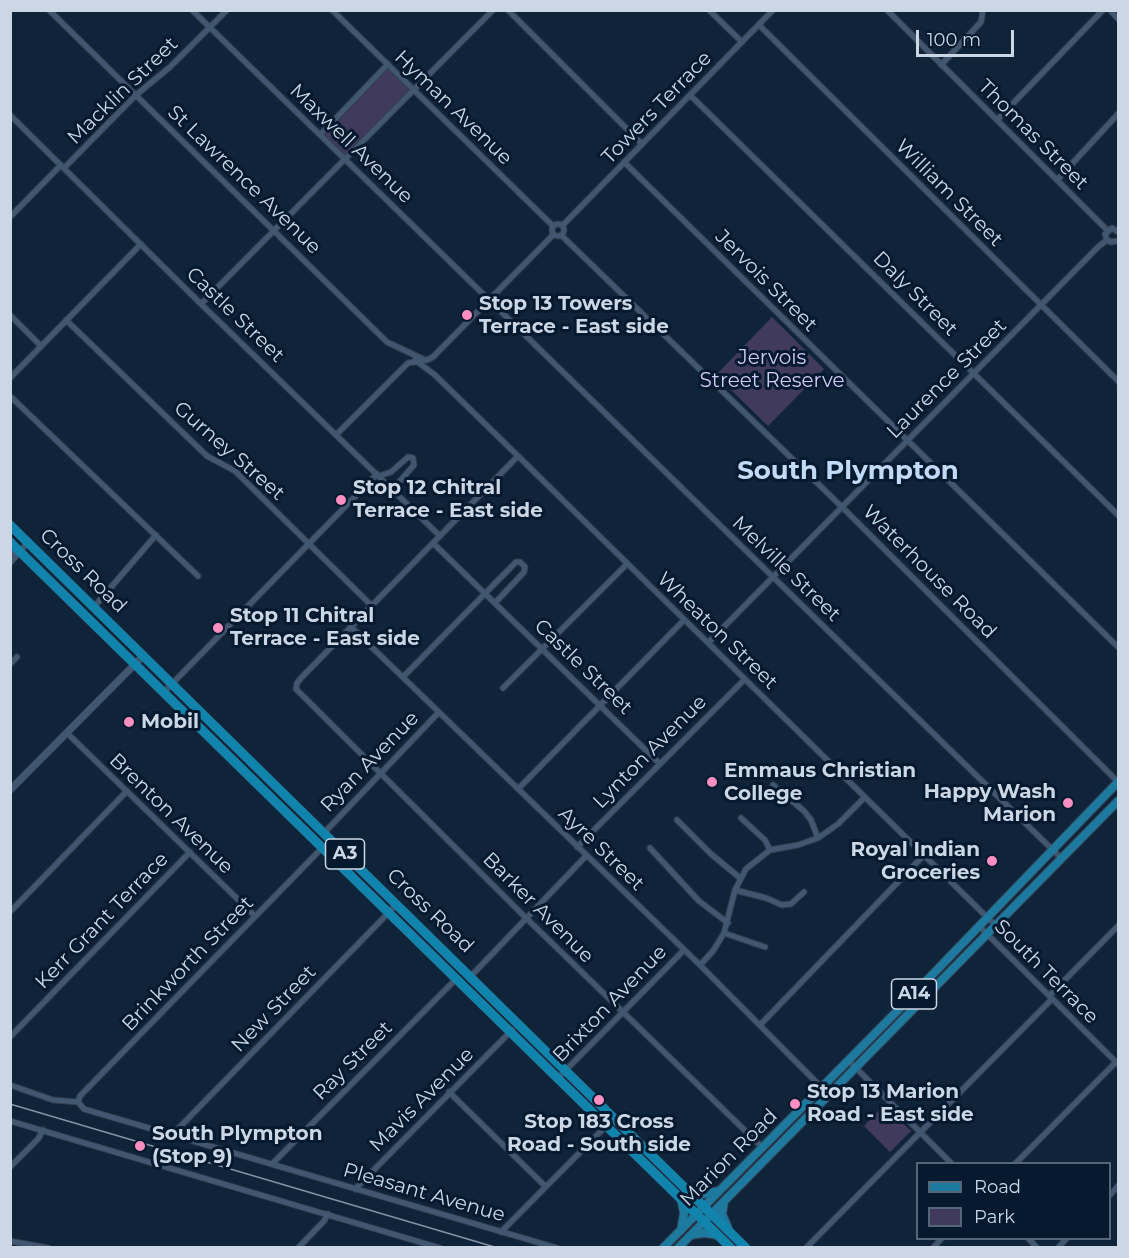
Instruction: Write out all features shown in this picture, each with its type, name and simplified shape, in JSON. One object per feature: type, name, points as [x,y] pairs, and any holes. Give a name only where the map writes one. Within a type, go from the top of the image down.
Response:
[{"type":"highway","name":"Cross Road","points":[[10,525],[705,1205],[746,1248]]},
{"type":"highway","name":"Cross Road","points":[[10,542],[15,552],[135,663],[731,1248]]},
{"type":"highway","points":[[272,799],[277,795],[278,788]]},
{"type":"highway","points":[[280,807],[281,803],[290,800]]},
{"type":"main road","name":"Marion Road","points":[[663,1248],[1119,782]]},
{"type":"main road","name":"Marion Road","points":[[678,1248],[1119,799]]},
{"type":"main road","points":[[690,1191],[703,1194],[719,1191]]},
{"type":"main road","points":[[680,1230],[684,1213],[681,1199]]},
{"type":"main road","points":[[724,1201],[722,1214],[728,1228]]},
{"type":"main road","points":[[691,1235],[709,1233],[718,1235]]},
{"type":"street","name":"St Lawrence Avenue","points":[[49,10],[387,342],[425,360]]},
{"type":"street","name":"Maxwell Avenue","points":[[192,10],[490,300]]},
{"type":"street","name":"Macklin Street","points":[[10,217],[136,95],[170,68],[227,10]]},
{"type":"street","name":"Hyman Avenue","points":[[332,10],[553,226]]},
{"type":"street","points":[[201,304],[493,10]]},
{"type":"street","points":[[508,10],[642,144]]},
{"type":"street","points":[[709,10],[742,42]]},
{"type":"street","name":"Towers Terrace","points":[[562,226],[773,10]]},
{"type":"street","name":"Thomas Street","points":[[887,10],[1107,230]]},
{"type":"street","points":[[941,64],[981,22],[983,10]]},
{"type":"street","points":[[997,120],[1102,10]]},
{"type":"street","points":[[1110,10],[1119,19]]},
{"type":"street","name":"William Street","points":[[759,25],[1119,381]]},
{"type":"street","points":[[320,135],[388,64]]},
{"type":"street","name":"Daly Street","points":[[690,95],[1119,515]]},
{"type":"street","points":[[1057,180],[1119,114]]},
{"type":"street","name":"Castle Street","points":[[10,115],[440,536]]},
{"type":"street","name":"Jervois Street","points":[[624,162],[1119,647]]},
{"type":"street","points":[[556,224],[562,226],[564,232],[561,236],[553,235],[551,231],[553,226],[556,224]]},
{"type":"street","points":[[1118,230],[1112,228],[1105,234],[1107,240],[1112,242],[1118,240]]},
{"type":"street","points":[[336,435],[408,363],[433,357],[553,235]]},
{"type":"street","name":"Waterhouse Road","points":[[561,236],[842,507],[1119,782]]},
{"type":"street","name":"Laurence Street","points":[[708,643],[1107,240]]},
{"type":"street","points":[[10,378],[141,244]]},
{"type":"street","name":"Melville Street","points":[[490,300],[1062,859]]},
{"type":"street","points":[[10,315],[41,346]]},
{"type":"street","name":"Gurney Street","points":[[66,321],[207,456],[235,471],[372,606]]},
{"type":"street","name":"Wheaton Street","points":[[415,360],[435,375],[996,926]]},
{"type":"street","points":[[10,396],[198,576]]},
{"type":"street","points":[[351,627],[518,456]]},
{"type":"street","points":[[164,692],[378,475],[391,472],[408,457],[414,458],[411,471],[393,489]]},
{"type":"street","points":[[94,607],[156,535]]},
{"type":"street","points":[[10,563],[15,552],[28,542]]},
{"type":"street","name":"Castle Street","points":[[433,543],[659,763]]},
{"type":"street","points":[[403,677],[516,562],[520,562],[525,567],[524,572],[495,603]]},
{"type":"street","points":[[503,688],[627,564]]},
{"type":"street","points":[[518,789],[684,620]]},
{"type":"street","name":"Ayre Street","points":[[351,627],[700,965],[829,1095]]},
{"type":"street","name":"Barker Avenue","points":[[351,627],[301,678],[296,686],[300,694],[763,1148]]},
{"type":"street","points":[[10,790],[144,655]]},
{"type":"street","points":[[10,664],[17,657]]},
{"type":"street","name":"Lynton Avenue","points":[[577,847],[745,679]]},
{"type":"street","name":"Ryan Avenue","points":[[324,833],[439,712]]},
{"type":"street","name":"Brenton Avenue","points":[[67,733],[255,916]]},
{"type":"street","points":[[773,785],[804,811],[811,820],[818,838]]},
{"type":"street","points":[[1111,790],[1119,799]]},
{"type":"street","points":[[10,912],[127,791]]},
{"type":"street","points":[[700,965],[713,951],[724,933],[740,878],[756,859],[770,850],[818,838],[838,824],[865,797]]},
{"type":"street","points":[[741,818],[765,840],[770,850]]},
{"type":"street","points":[[677,820],[711,854],[740,878]]},
{"type":"street","name":"Brinkworth Street","points":[[78,1102],[80,1096],[322,848]]},
{"type":"street","points":[[650,848],[699,901],[728,923]]},
{"type":"street","name":"Kerr Grant Terrace","points":[[10,1037],[190,852]]},
{"type":"street","points":[[759,1025],[924,855]]},
{"type":"street","points":[[471,976],[586,856]]},
{"type":"street","points":[[735,890],[783,905],[791,904],[804,892]]},
{"type":"street","name":"New Street","points":[[172,1135],[397,904]]},
{"type":"street","name":"South Terrace","points":[[979,926],[1116,1062]]},
{"type":"street","points":[[807,1248],[1119,926]]},
{"type":"street","points":[[724,933],[765,946]]},
{"type":"street","name":"Brixton Avenue","points":[[557,1079],[684,950]]},
{"type":"street","name":"Ray Street","points":[[272,1164],[456,979]]},
{"type":"street","name":"Mavis Avenue","points":[[355,1189],[519,1024]]},
{"type":"street","points":[[1018,1162],[1116,1062],[1119,1054]]},
{"type":"street","points":[[848,1060],[950,1162]]},
{"type":"street","name":"Pleasant Avenue","points":[[10,1085],[53,1100],[78,1102],[84,1109],[557,1248]]},
{"type":"street","points":[[450,1092],[545,1186]]},
{"type":"street","points":[[501,1232],[614,1118]]},
{"type":"street","points":[[10,1121],[440,1248]]},
{"type":"street","points":[[10,1167],[38,1140],[42,1130]]},
{"type":"street","points":[[298,1248],[328,1214]]},
{"type":"street","points":[[10,1241],[21,1245],[48,1248]]},
{"type":"green space","points":[[388,64],[413,88],[345,158],[321,135]]},
{"type":"green space","name":"Jervois Street Reserve","points":[[772,317],[824,369],[768,426],[716,375]]},
{"type":"green space","points":[[884,1105],[911,1131],[890,1152],[864,1126]]},
{"type":"tram line","points":[[10,1104],[498,1248]]},
{"type":"place","name":"Stop 13 Towers Terrace - East side","points":[[467,315]]},
{"type":"place","name":"Stop 12 Chitral Terrace - East side","points":[[341,500]]},
{"type":"place","name":"Stop 11 Chitral Terrace - East side","points":[[218,628]]},
{"type":"place","name":"Mobil","points":[[129,722]]},
{"type":"place","name":"Emmaus Christian College","points":[[712,782]]},
{"type":"place","name":"Happy Wash Marion","points":[[1068,803]]},
{"type":"place","name":"Royal Indian Groceries","points":[[992,861]]},
{"type":"place","name":"Stop 183 Cross Road - South side","points":[[599,1100]]},
{"type":"place","name":"Stop 13 Marion Road - East side","points":[[795,1104]]},
{"type":"place","name":"South Plympton (Stop 9)","points":[[140,1146]]},
{"type":"district","name":"South Plympton","points":[[848,471]]}]
